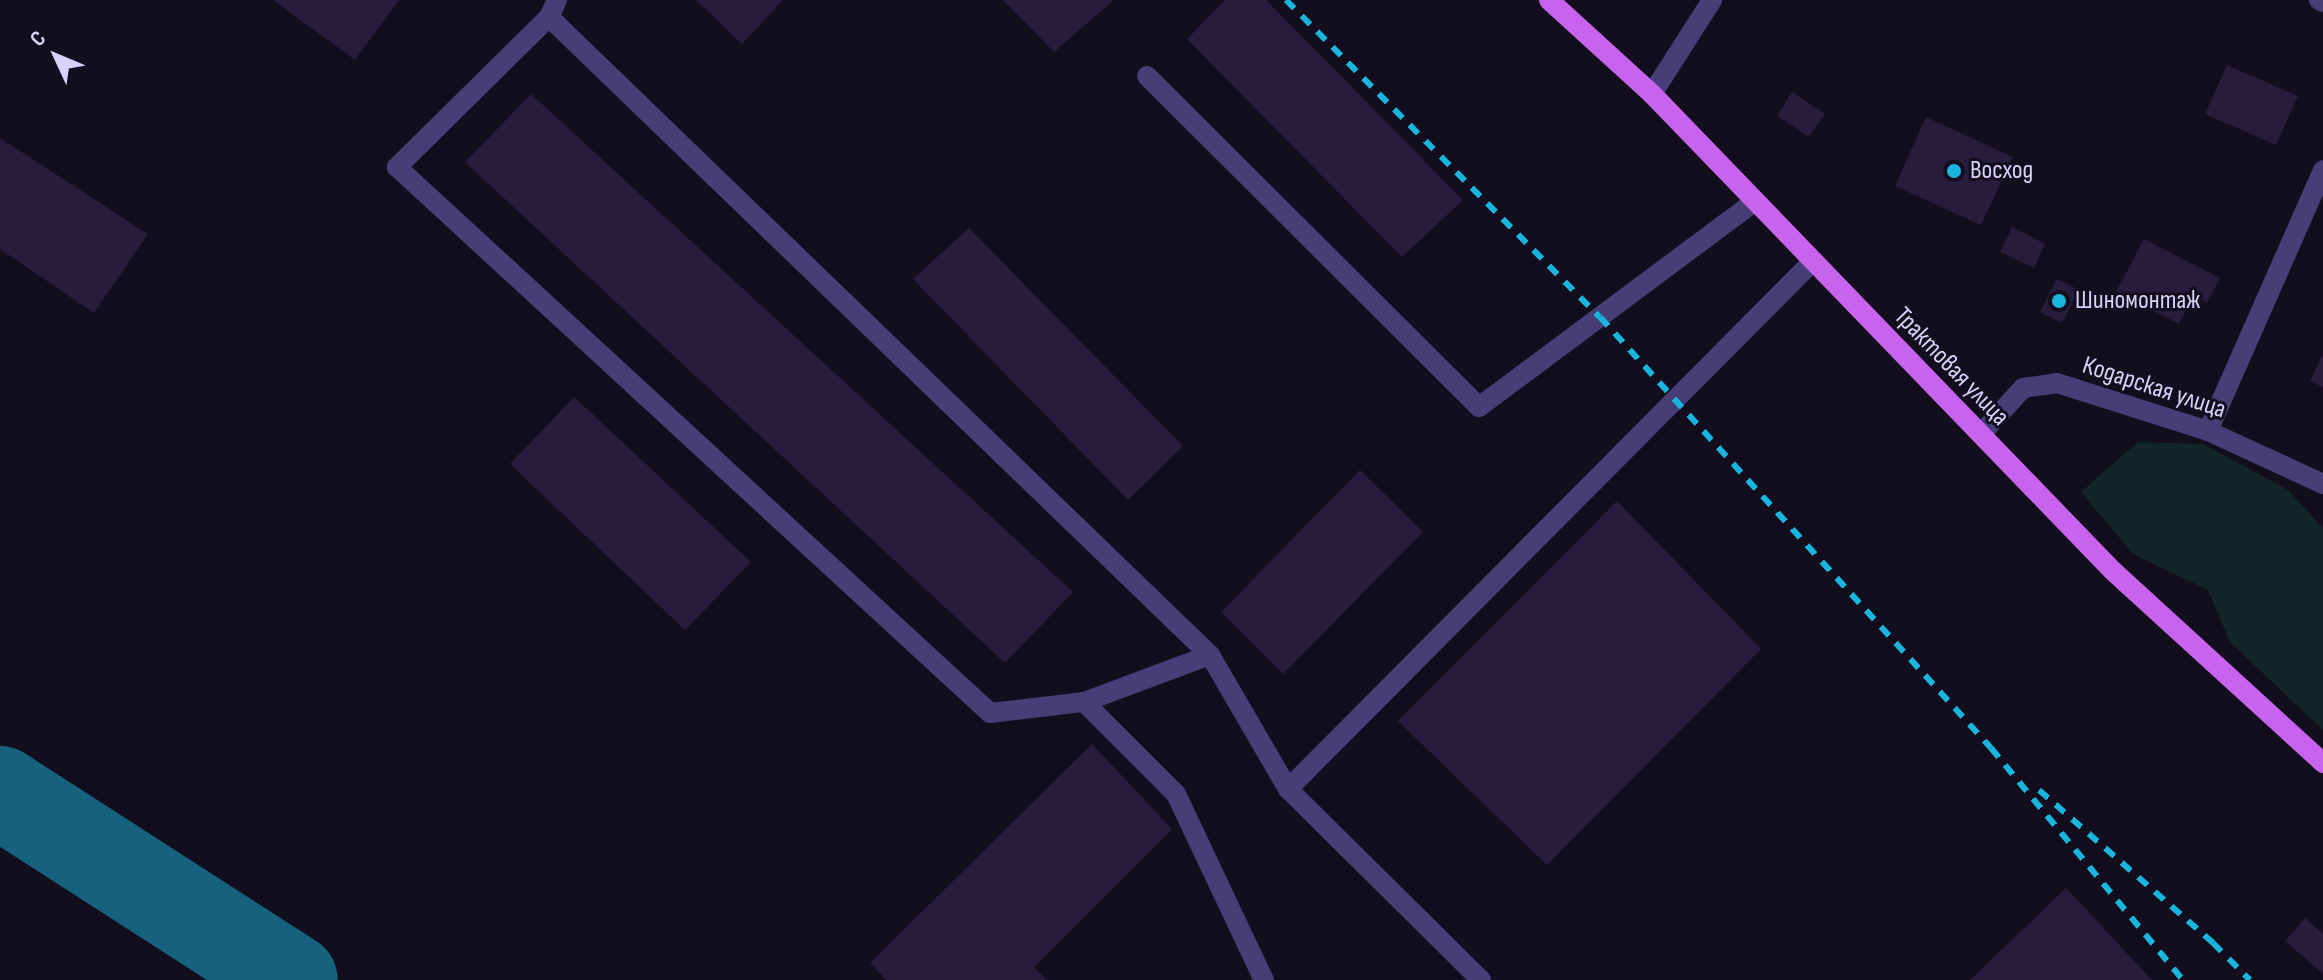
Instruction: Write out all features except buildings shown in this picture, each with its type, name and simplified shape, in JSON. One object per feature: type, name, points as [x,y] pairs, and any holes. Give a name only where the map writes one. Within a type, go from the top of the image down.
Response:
[{"type":"main road","name":"Трактовая улица","points":[[1549,0],[1652,94],[2113,571],[2323,763]]},
{"type":"street","points":[[1652,94],[1712,0]]},
{"type":"street","points":[[1210,655],[1084,702],[990,713],[397,167],[553,8],[1210,655],[1288,789],[1481,980]]},
{"type":"street","points":[[1147,76],[1479,407],[1755,201]]},
{"type":"street","points":[[2208,431],[2323,170]]},
{"type":"street","points":[[1288,789],[1813,261]]},
{"type":"street","name":"Кодарская улица","points":[[1981,434],[2023,388],[2057,383],[2208,431],[2323,484]]},
{"type":"street","points":[[1084,702],[1176,794],[1264,980]]},
{"type":"green space","points":[[2138,442],[2203,444],[2288,490],[2323,528],[2323,730],[2230,642],[2208,590],[2133,554],[2081,492]]},
{"type":"taxiway","points":[[0,792],[292,980]]},
{"type":"railway","points":[[1286,0],[1600,317],[1991,748],[2183,980]]},
{"type":"railway","points":[[2039,790],[2213,943],[2250,980]]},
{"type":"place","name":"Восход","points":[[1954,171]]},
{"type":"place","name":"Шиномонтаж","points":[[2059,301]]}]
